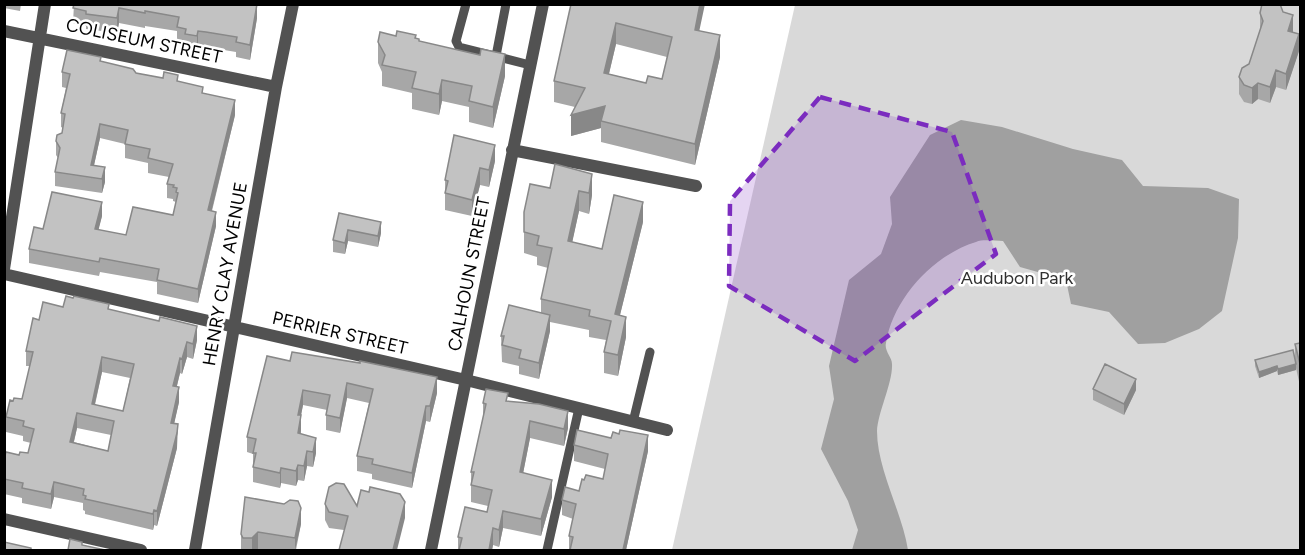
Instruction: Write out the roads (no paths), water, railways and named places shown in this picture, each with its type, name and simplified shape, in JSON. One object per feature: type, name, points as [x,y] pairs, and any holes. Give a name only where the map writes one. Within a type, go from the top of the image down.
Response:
[{"type":"street","points":[[4,269],[45,4]]},
{"type":"street","name":"HENRY CLAY AVENUE","points":[[195,550],[292,4]]},
{"type":"street","name":"CALHOUN STREET","points":[[431,550],[530,65],[540,5]]},
{"type":"street","name":"COLISEUM STREET","points":[[4,31],[276,87]]},
{"type":"street","points":[[512,150],[696,186]]},
{"type":"street","name":"PERRIER STREET","points":[[4,274],[466,380],[667,430]]},
{"type":"street","points":[[4,519],[141,550]]},
{"type":"lane","points":[[466,4],[456,41],[459,47],[530,65]]},
{"type":"lane","points":[[496,56],[506,4]]},
{"type":"lane","points":[[633,422],[650,352]]},
{"type":"lane","points":[[547,550],[579,408]]},
{"type":"park label","name":"Audubon Park","points":[[1017,278]]}]
